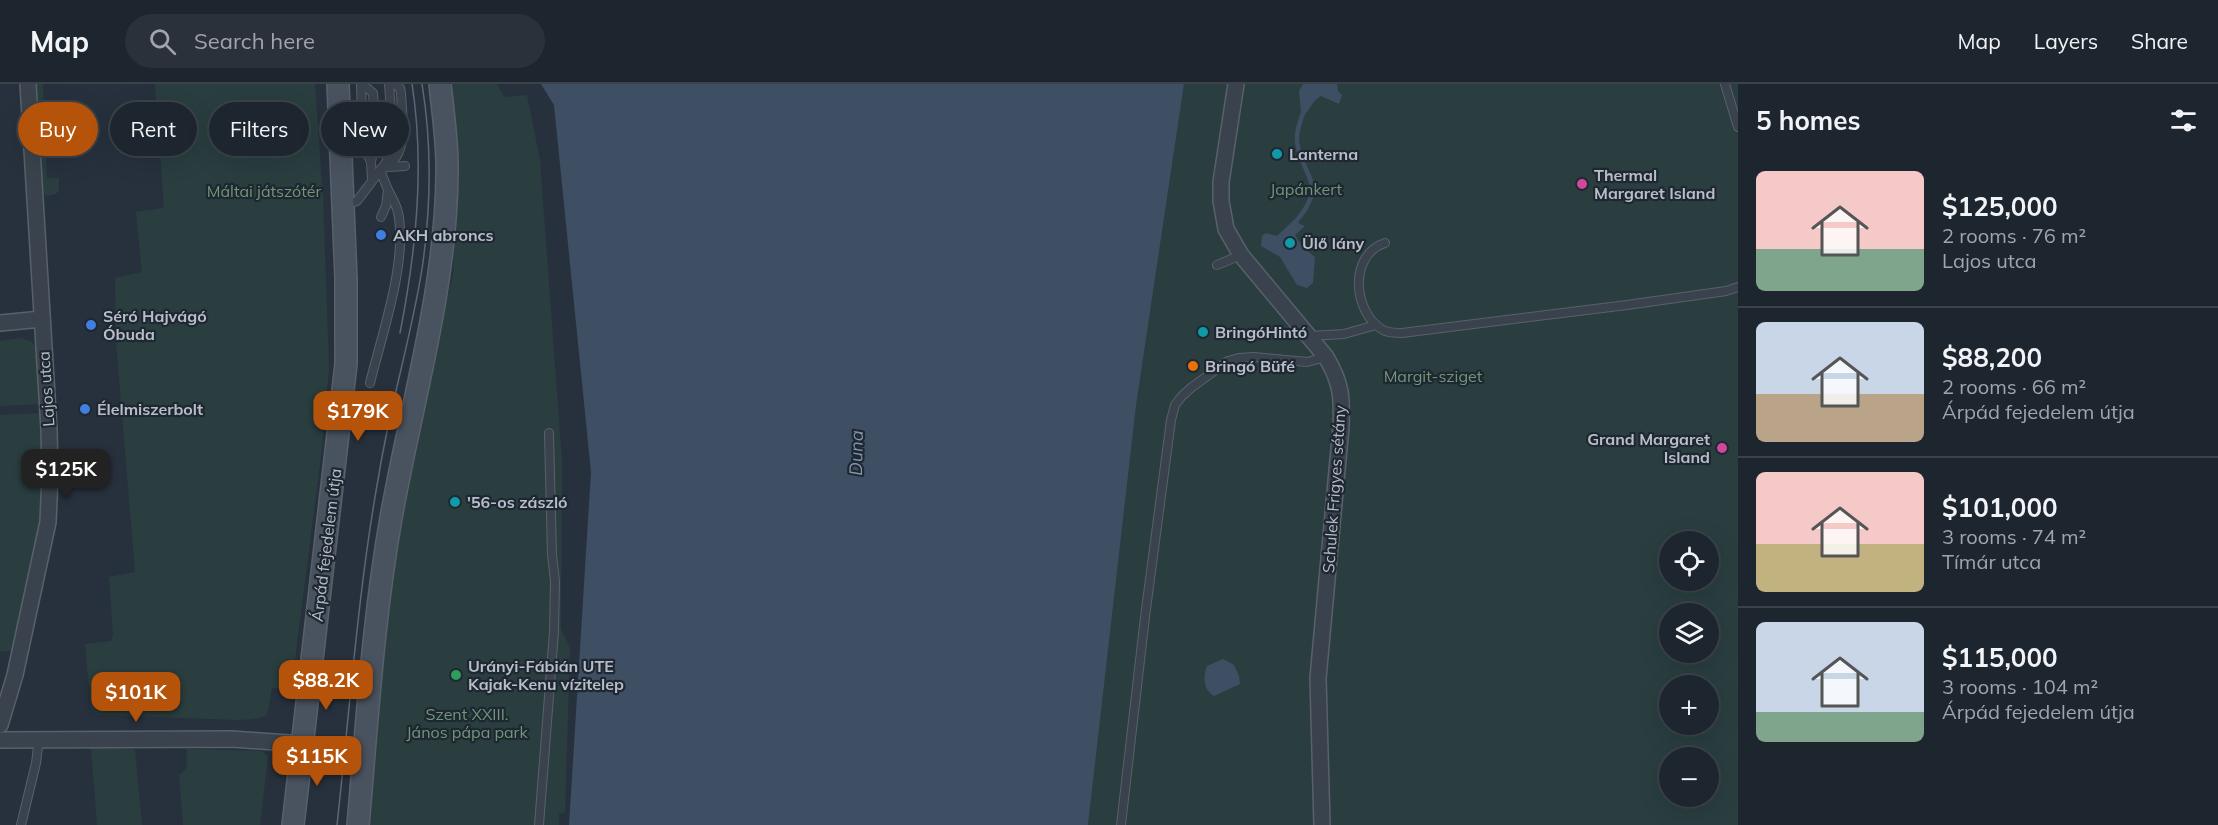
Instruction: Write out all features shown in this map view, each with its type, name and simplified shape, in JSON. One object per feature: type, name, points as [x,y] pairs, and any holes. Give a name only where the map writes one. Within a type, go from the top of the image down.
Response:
[{"type":"street","name":"Lajos utca","points":[[0,725],[15,675],[48,522],[49,429],[28,84]]},
{"type":"street","name":"Árpád fejedelem útja","points":[[293,825],[346,364],[338,84]]},
{"type":"street","points":[[358,825],[373,648],[390,522],[436,294],[443,239],[448,173],[440,84]]},
{"type":"street","name":"Schulek Frigyes sétány","points":[[1236,84],[1221,183],[1221,201],[1226,229],[1240,255],[1326,357],[1339,382],[1341,416],[1318,678],[1322,825]]},
{"type":"street","points":[[0,323],[42,319]]},
{"type":"street","points":[[0,740],[232,739],[303,744]]},
{"type":"lane","points":[[362,84],[363,145],[370,162],[372,179]]},
{"type":"lane","points":[[362,84],[370,84]]},
{"type":"lane","points":[[362,84],[373,93],[376,137],[370,162]]},
{"type":"lane","points":[[370,383],[397,275],[399,251],[397,210],[388,190],[383,169],[391,152],[393,139],[389,84]]},
{"type":"lane","points":[[343,206],[357,201],[367,190],[372,179],[398,157],[401,147],[401,93],[400,88],[394,84]]},
{"type":"lane","points":[[1725,84],[1738,127]]},
{"type":"lane","points":[[383,169],[405,166]]},
{"type":"lane","points":[[381,217],[386,206],[388,190]]},
{"type":"lane","points":[[1385,243],[1373,246],[1363,258],[1359,276],[1359,294],[1367,316],[1385,332],[1402,333],[1627,305],[1726,291],[1738,287]]},
{"type":"lane","points":[[1217,265],[1240,255]]},
{"type":"lane","points":[[1310,336],[1344,334],[1376,325]]},
{"type":"lane","points":[[1121,825],[1145,617],[1171,420],[1176,405],[1191,387],[1228,362],[1239,358],[1254,357],[1307,362],[1326,357]]},
{"type":"lane","points":[[539,825],[555,623],[549,433]]},
{"type":"lane","points":[[21,825],[36,763],[39,739]]},
{"type":"green space","points":[[35,84],[43,84],[44,102],[36,102]]},
{"type":"green space","name":"Máltai játszótér","points":[[155,84],[315,84],[323,198],[329,368],[322,449],[294,667],[289,689],[272,688],[267,715],[260,718],[240,720],[97,715],[91,709],[85,644],[111,641],[113,635],[109,577],[135,572],[116,341],[115,278],[142,272],[136,212],[164,208],[160,156],[197,156],[197,102],[156,102]]},
{"type":"green space","name":"Szent XXIII. János pápa park","points":[[452,84],[497,84],[504,97],[527,95],[540,160],[562,461],[561,629],[570,648],[565,812],[559,814],[559,825],[367,825],[387,547],[453,275],[457,148]]},
{"type":"green space","name":"Margit-sziget","points":[[1184,84],[1738,84],[1738,825],[1088,825],[1136,406]]},
{"type":"green space","points":[[38,156],[46,156],[47,178],[59,178],[59,190],[56,194],[47,196],[40,191]]},
{"type":"green space","points":[[21,338],[37,347],[41,404],[0,406],[0,341]]},
{"type":"green space","points":[[42,413],[44,479],[42,525],[16,650],[0,652],[0,415]]},
{"type":"green space","points":[[91,747],[135,750],[142,825],[97,825]]},
{"type":"green space","points":[[187,749],[262,751],[268,757],[260,825],[183,825],[179,775],[186,767]]},
{"type":"water","name":"Duna","points":[[541,84],[1184,84],[1136,406],[1088,825],[569,825],[591,472],[554,105]]},
{"type":"water","points":[[1303,84],[1337,84],[1338,91],[1342,95],[1339,104],[1321,96],[1305,114],[1301,112],[1299,91]]},
{"type":"water","points":[[1295,219],[1305,226],[1295,235],[1302,246],[1315,257],[1313,283],[1307,288],[1297,285],[1280,257],[1261,246],[1262,236],[1266,233],[1277,236]]},
{"type":"water","points":[[1223,659],[1234,665],[1240,684],[1214,696],[1206,687],[1206,670],[1207,666]]},
{"type":"waterway","points":[[1297,220],[1311,197],[1312,188],[1297,141],[1303,113]]},
{"type":"tram line","points":[[400,333],[417,209],[418,146],[412,84]]},
{"type":"tram line","points":[[337,825],[360,605],[372,517],[425,246],[429,200],[429,153],[422,84]]},
{"type":"place","name":"Lanterna","points":[[1277,154]]},
{"type":"place","name":"Thermal Margaret Island","points":[[1582,184]]},
{"type":"place","name":"AKH abroncs","points":[[381,235]]},
{"type":"place","name":"Ülő lány","points":[[1290,243]]},
{"type":"place","name":"Séró Hajvágó Óbuda","points":[[91,325]]},
{"type":"place","name":"BringóHintó","points":[[1203,332]]},
{"type":"place","name":"Bringó Büfé","points":[[1193,366]]},
{"type":"place","name":"Élelmiszerbolt","points":[[85,409]]},
{"type":"place","name":"Grand Margaret Island","points":[[1722,448]]},
{"type":"place","name":"'56-os zászló","points":[[455,502]]},
{"type":"place","name":"Urányi-Fábián UTE Kajak-Kenu vízitelep","points":[[456,675]]},
{"type":"park label","name":"Japánkert","points":[[1306,189]]}]
